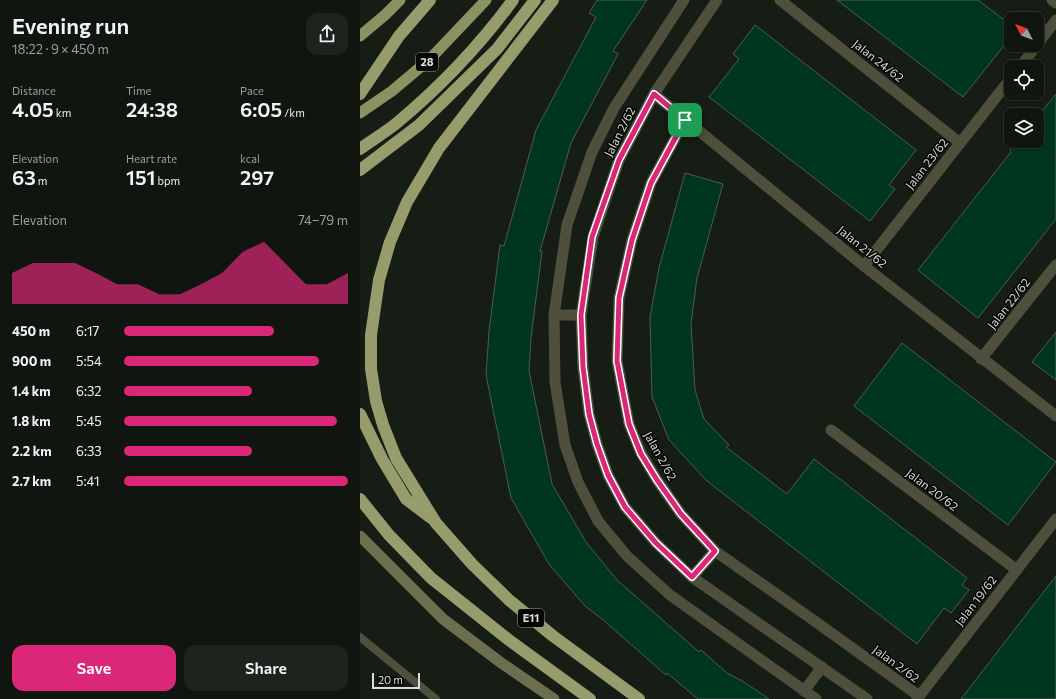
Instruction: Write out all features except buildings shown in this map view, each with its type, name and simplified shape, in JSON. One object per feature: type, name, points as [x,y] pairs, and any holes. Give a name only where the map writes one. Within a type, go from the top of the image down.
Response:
[{"type":"highway","points":[[360,36],[400,0]]},
{"type":"highway","points":[[360,94],[399,36],[430,0]]},
{"type":"highway","name":"28","points":[[360,113],[392,91],[430,59],[486,0]]},
{"type":"highway","points":[[360,149],[396,123],[435,89],[471,52],[513,0]]},
{"type":"highway","points":[[360,170],[419,125],[497,49],[535,0]]},
{"type":"highway","points":[[436,523],[396,458],[382,425],[376,401],[370,352],[374,309],[379,280],[390,242],[407,202],[439,148],[553,0]]},
{"type":"highway","points":[[360,414],[382,459],[406,500],[436,523]]},
{"type":"highway","points":[[360,425],[370,434]]},
{"type":"highway","points":[[360,499],[389,535],[431,578],[509,640],[590,699]]},
{"type":"highway","name":"E11","points":[[436,523],[472,564],[509,600],[553,636],[639,699]]},
{"type":"main road","points":[[360,536],[443,619],[500,662],[554,699]]},
{"type":"street","name":"Jalan 2/62","points":[[684,0],[614,108],[592,152],[567,225],[554,315],[555,382],[564,445],[578,482],[598,521],[627,556],[670,595],[816,699]]},
{"type":"street","name":"Jalan 2/62","points":[[717,0],[654,94],[619,160],[592,237],[581,315],[583,367],[589,414],[597,444],[608,475],[625,507],[656,543],[692,577],[867,699]]},
{"type":"street","name":"Jalan 24/62","points":[[780,0],[960,143]]},
{"type":"street","points":[[1052,0],[1056,3]]},
{"type":"street","points":[[1044,36],[1056,20]]},
{"type":"street","points":[[1025,60],[1032,52]]},
{"type":"street","name":"Jalan 23/62","points":[[864,266],[1004,87]]},
{"type":"street","name":"Jalan 21/62","points":[[654,94],[864,266],[981,359],[1056,416]]},
{"type":"street","name":"Jalan 2/62","points":[[685,120],[651,183],[632,240],[619,298],[617,361],[629,424],[641,454],[681,514],[715,551],[816,622],[918,698]]},
{"type":"street","name":"Jalan 22/62","points":[[981,359],[1056,265]]},
{"type":"street","points":[[554,315],[581,315]]},
{"type":"street","name":"Jalan 20/62","points":[[831,430],[1016,570]]},
{"type":"street","name":"Jalan 19/62","points":[[918,698],[1056,519]]},
{"type":"street","points":[[692,577],[715,551]]},
{"type":"street","points":[[804,691],[822,668]]},
{"type":"lane","points":[[360,637],[436,699]]},
{"type":"route","points":[[654,94],[685,120],[651,183],[632,240],[619,298],[617,361],[629,424],[641,454],[681,514],[715,551],[692,577],[656,543],[625,507],[608,475],[597,444],[589,414],[583,367],[581,315],[592,237],[619,160],[654,94]]}]
